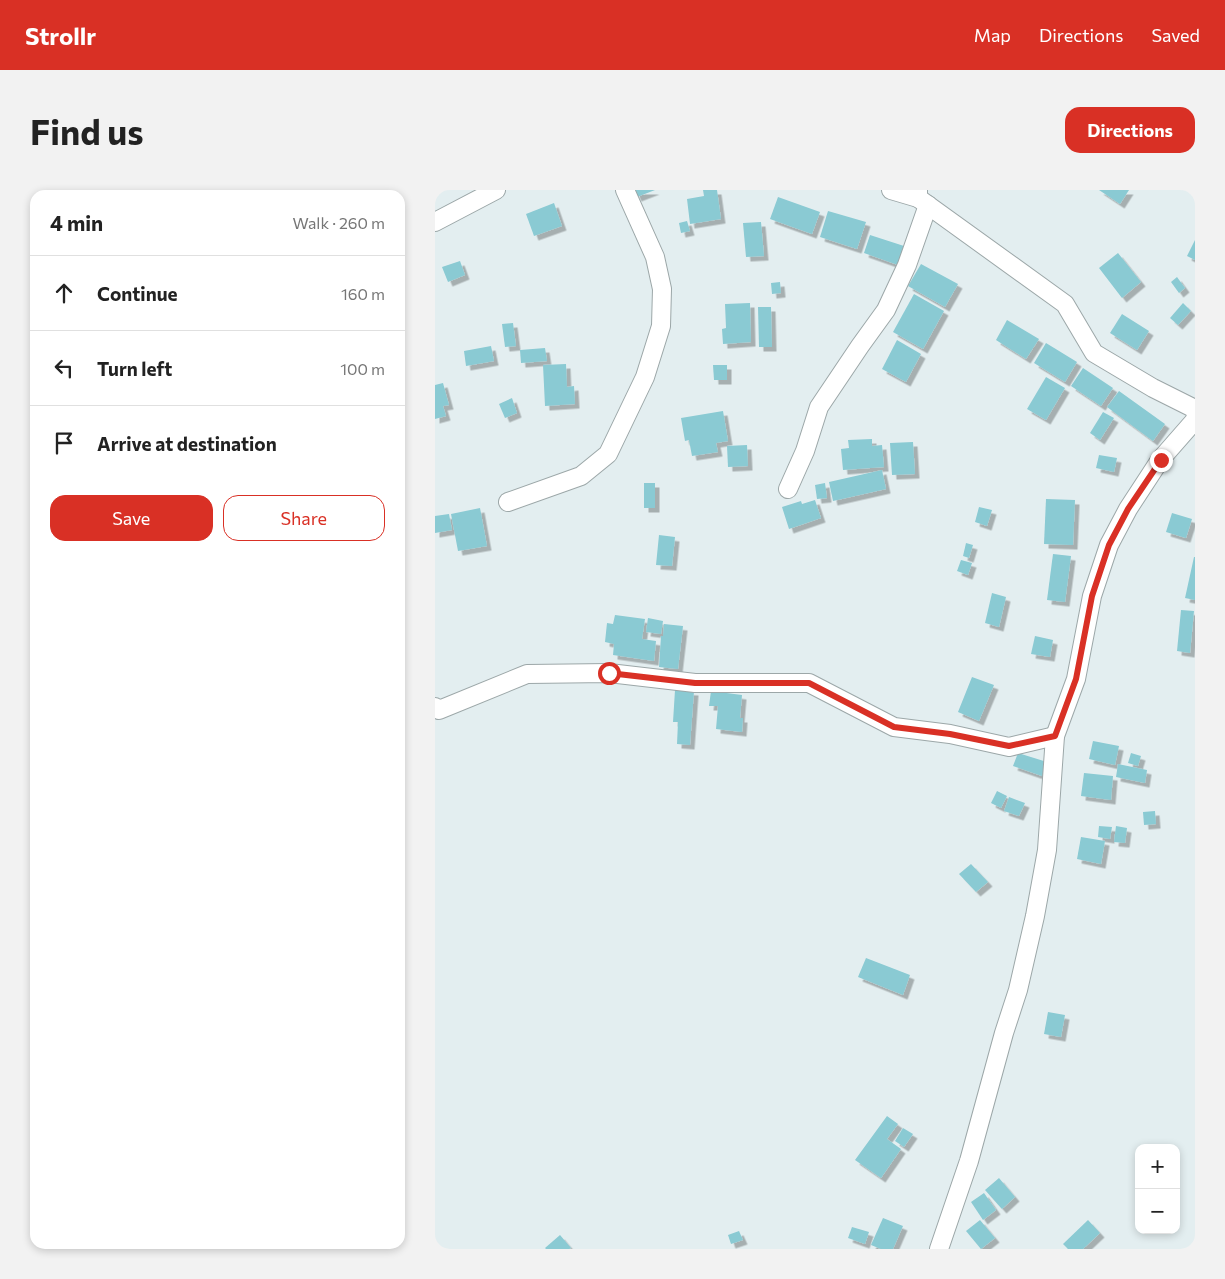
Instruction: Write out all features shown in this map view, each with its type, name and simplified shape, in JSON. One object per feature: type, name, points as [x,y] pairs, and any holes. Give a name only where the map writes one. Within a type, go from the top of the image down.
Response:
[{"type":"street","points":[[435,222],[497,190]]},
{"type":"street","points":[[508,502],[581,476],[608,454],[645,377],[661,326],[662,289],[655,256],[625,190]]},
{"type":"street","points":[[891,190],[921,198],[1065,304],[1094,353],[1153,388],[1193,408],[1195,412]]},
{"type":"street","points":[[788,488],[805,451],[819,407],[886,310],[907,265],[921,198]]},
{"type":"street","points":[[939,1249],[969,1161],[1001,1043],[1021,981],[1047,850],[1055,736],[1076,679],[1092,596],[1109,545],[1128,509],[1161,460],[1195,420]]},
{"type":"street","points":[[435,707],[439,710],[527,674],[609,673],[695,683],[809,683],[894,727],[950,734],[1009,746],[1055,736]]},
{"type":"building","points":[[634,190],[655,190],[637,197]]},
{"type":"building","points":[[703,190],[717,190],[721,219],[690,224],[687,199],[704,196]]},
{"type":"building","points":[[1099,190],[1129,190],[1120,204]]},
{"type":"building","points":[[778,197],[820,212],[812,234],[770,219]]},
{"type":"building","points":[[554,203],[562,226],[534,236],[526,214]]},
{"type":"building","points":[[828,211],[866,222],[857,249],[820,237]]},
{"type":"building","points":[[687,221],[690,231],[681,233],[679,223]]},
{"type":"building","points":[[761,222],[764,256],[746,257],[743,223]]},
{"type":"building","points":[[870,235],[904,246],[898,265],[864,253]]},
{"type":"building","points":[[1195,240],[1195,260],[1187,256]]},
{"type":"building","points":[[1118,253],[1141,282],[1122,298],[1099,268]]},
{"type":"building","points":[[460,261],[465,275],[448,282],[442,267]]},
{"type":"building","points":[[921,264],[958,284],[945,307],[908,286]]},
{"type":"building","points":[[1177,277],[1185,288],[1179,293],[1171,282]]},
{"type":"building","points":[[780,282],[781,293],[772,294],[771,283]]},
{"type":"building","points":[[914,294],[944,311],[923,349],[893,332]]},
{"type":"building","points":[[750,303],[751,342],[723,344],[722,329],[726,328],[725,304]]},
{"type":"building","points":[[1183,303],[1191,311],[1178,325],[1170,318]]},
{"type":"building","points":[[758,307],[771,307],[772,347],[759,347]]},
{"type":"building","points":[[1122,314],[1149,331],[1137,350],[1110,333]]},
{"type":"building","points":[[1007,320],[1039,339],[1026,359],[996,340]]},
{"type":"building","points":[[513,323],[516,346],[505,347],[502,324]]},
{"type":"building","points":[[897,340],[921,354],[906,382],[882,369]]},
{"type":"building","points":[[1046,343],[1077,362],[1065,382],[1034,363]]},
{"type":"building","points":[[491,346],[494,361],[466,366],[464,351]]},
{"type":"building","points":[[545,348],[547,361],[521,363],[520,350]]},
{"type":"building","points":[[566,364],[567,387],[574,386],[575,404],[545,406],[543,365]]},
{"type":"building","points":[[713,365],[727,365],[727,380],[714,380]]},
{"type":"building","points":[[1083,368],[1113,388],[1101,406],[1071,386]]},
{"type":"building","points":[[1046,377],[1065,388],[1046,420],[1027,409]]},
{"type":"building","points":[[443,383],[449,405],[443,406],[446,416],[435,419],[435,385]]},
{"type":"building","points":[[1119,391],[1165,424],[1153,441],[1107,407]]},
{"type":"building","points":[[512,398],[517,413],[505,418],[499,404]]},
{"type":"building","points":[[723,411],[728,441],[716,443],[718,452],[692,456],[689,440],[685,441],[681,418]]},
{"type":"building","points":[[1103,412],[1114,418],[1100,440],[1090,433]]},
{"type":"building","points":[[872,439],[872,446],[882,445],[884,467],[843,470],[841,449],[849,448],[848,440]]},
{"type":"building","points":[[913,442],[915,474],[892,475],[890,443]]},
{"type":"building","points":[[747,445],[748,466],[728,467],[727,446]]},
{"type":"building","points":[[1099,455],[1117,458],[1114,472],[1096,468]]},
{"type":"building","points":[[882,470],[886,489],[833,501],[829,482]]},
{"type":"building","points":[[644,483],[655,483],[655,508],[644,508]]},
{"type":"building","points":[[825,483],[827,498],[817,499],[815,485]]},
{"type":"building","points":[[1046,499],[1075,500],[1073,545],[1044,544]]},
{"type":"building","points":[[815,500],[821,518],[789,529],[782,507],[801,501],[802,504]]},
{"type":"building","points":[[979,507],[992,510],[987,526],[975,522]]},
{"type":"building","points":[[480,508],[487,546],[458,551],[451,514]]},
{"type":"building","points":[[1172,513],[1192,519],[1186,538],[1166,532]]},
{"type":"building","points":[[449,514],[452,530],[435,533],[435,516]]},
{"type":"building","points":[[659,535],[675,537],[672,566],[656,565]]},
{"type":"building","points":[[966,543],[973,545],[969,558],[963,556]]},
{"type":"building","points":[[1053,554],[1071,556],[1065,602],[1047,600]]},
{"type":"building","points":[[1195,557],[1195,600],[1185,598]]},
{"type":"building","points":[[961,560],[972,563],[968,575],[957,571]]},
{"type":"building","points":[[992,593],[1006,597],[999,627],[985,623]]},
{"type":"building","points":[[1181,610],[1194,611],[1190,653],[1177,651]]},
{"type":"building","points":[[615,615],[645,619],[642,639],[656,641],[654,661],[613,655],[614,644],[605,642],[607,623],[613,624]]},
{"type":"building","points":[[648,618],[663,621],[661,634],[646,632]]},
{"type":"building","points":[[664,624],[683,626],[678,669],[659,667],[661,636],[663,636]]},
{"type":"building","points":[[1035,636],[1053,640],[1050,657],[1031,654]]},
{"type":"building","points":[[972,677],[994,685],[979,721],[958,712]]},
{"type":"building","points":[[675,690],[694,691],[690,745],[677,744],[678,722],[673,722]]},
{"type":"building","points":[[711,691],[742,695],[740,718],[743,718],[742,732],[716,729],[718,706],[709,706]]},
{"type":"building","points":[[1093,741],[1119,746],[1115,765],[1089,759]]},
{"type":"building","points":[[1018,753],[1047,762],[1042,776],[1013,766]]},
{"type":"building","points":[[1131,753],[1141,756],[1138,766],[1128,763]]},
{"type":"building","points":[[1118,764],[1147,770],[1145,783],[1116,777]]},
{"type":"building","points":[[1084,773],[1113,776],[1111,800],[1081,796]]},
{"type":"building","points":[[997,791],[1007,796],[1001,808],[991,803]]},
{"type":"building","points":[[1009,797],[1025,803],[1019,816],[1004,811]]},
{"type":"building","points":[[1155,811],[1156,824],[1144,825],[1143,812]]},
{"type":"building","points":[[1099,826],[1112,827],[1110,839],[1098,837]]},
{"type":"building","points":[[1116,826],[1127,828],[1125,843],[1114,842]]},
{"type":"building","points":[[1081,837],[1105,841],[1101,864],[1077,859]]},
{"type":"building","points":[[971,864],[988,882],[976,892],[959,874]]},
{"type":"building","points":[[866,958],[910,975],[903,995],[858,977]]},
{"type":"building","points":[[1048,1012],[1065,1015],[1061,1037],[1044,1034]]},
{"type":"building","points":[[887,1116],[898,1124],[887,1139],[901,1149],[881,1178],[855,1160]]},
{"type":"building","points":[[903,1128],[913,1134],[904,1147],[895,1141]]},
{"type":"building","points":[[999,1178],[1015,1197],[1002,1209],[985,1190]]},
{"type":"building","points":[[984,1193],[996,1210],[983,1220],[971,1202]]},
{"type":"building","points":[[883,1218],[903,1226],[893,1249],[881,1249],[871,1245]]},
{"type":"building","points":[[980,1220],[995,1238],[981,1249],[966,1231]]},
{"type":"building","points":[[1088,1220],[1100,1233],[1083,1249],[1068,1249],[1063,1244]]},
{"type":"building","points":[[852,1227],[869,1232],[865,1244],[848,1238]]},
{"type":"building","points":[[739,1231],[743,1240],[731,1244],[728,1235]]},
{"type":"building","points":[[560,1235],[571,1248],[545,1248]]},
{"type":"route","points":[[609,673],[695,683],[809,683],[894,727],[950,734],[1009,746],[1055,736],[1076,679],[1092,596],[1109,545],[1128,509],[1161,460]]}]
